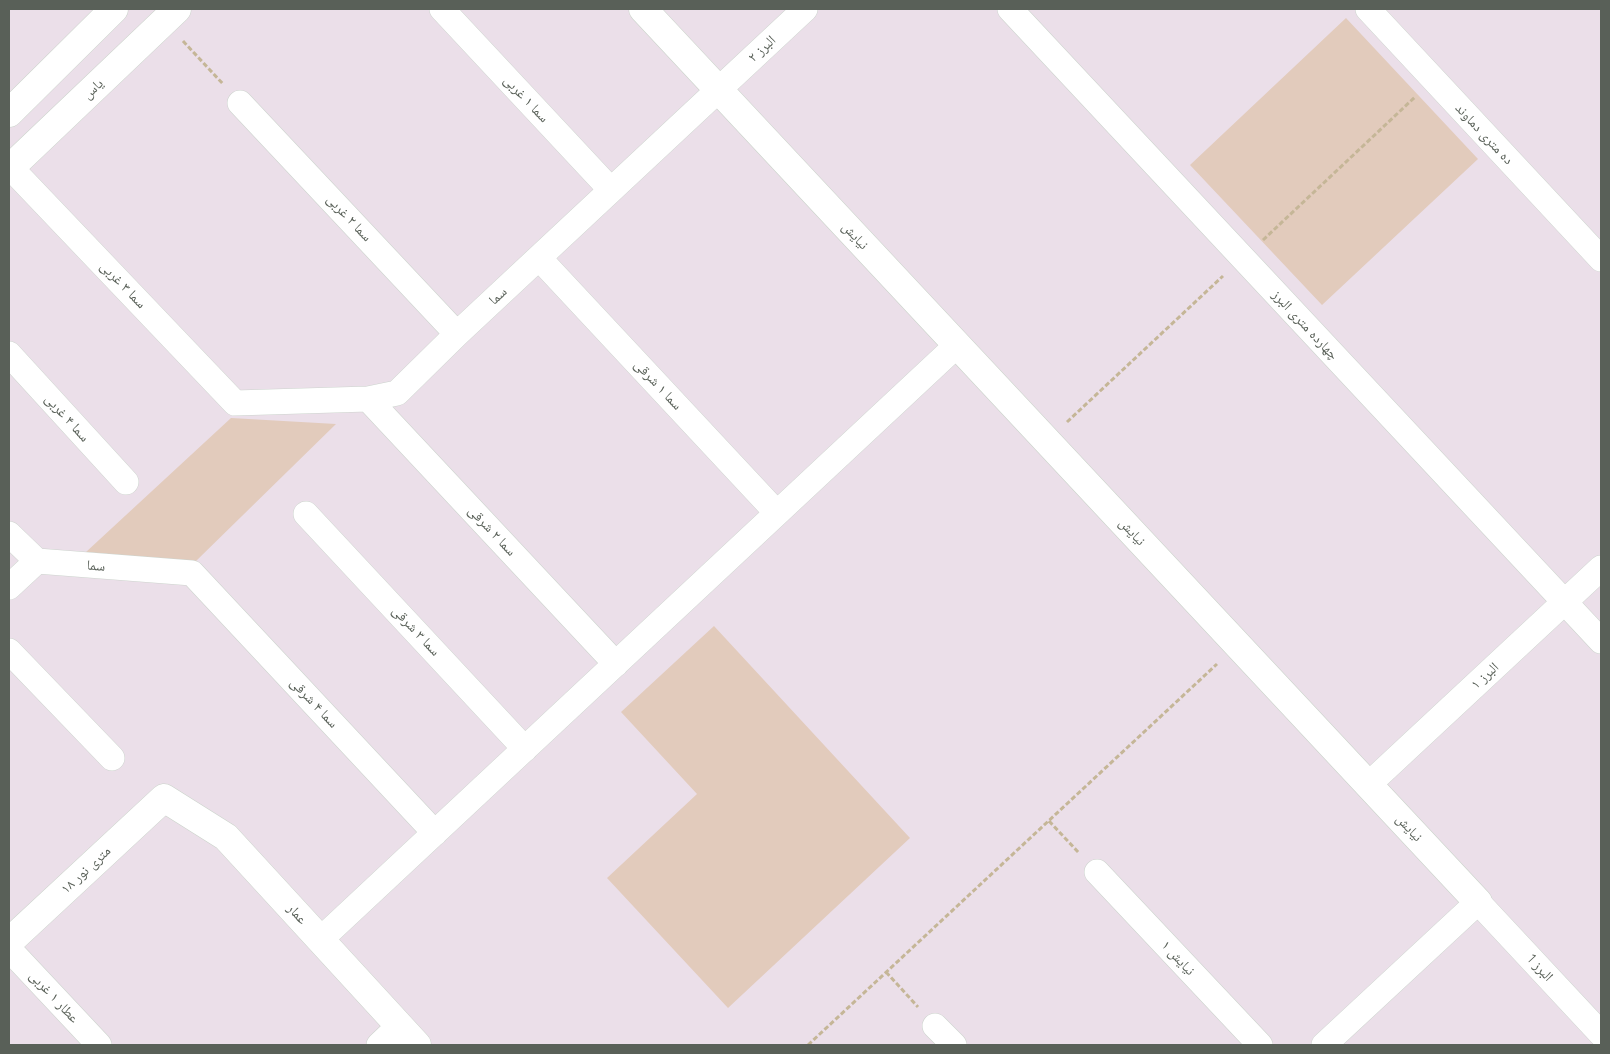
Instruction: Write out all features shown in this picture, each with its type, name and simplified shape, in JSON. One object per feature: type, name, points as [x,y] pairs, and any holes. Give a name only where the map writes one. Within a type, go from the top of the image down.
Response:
[{"type":"street","points":[[9,114],[114,9]]},
{"type":"street","name":"سما ۱ غربی","points":[[442,9],[611,190]]},
{"type":"street","name":"نیایش","points":[[643,9],[1478,902]]},
{"type":"street","name":"البرز ۲","points":[[718,90],[805,9]]},
{"type":"street","name":"چهارده متری البرز","points":[[1010,9],[1601,641]]},
{"type":"street","name":"ده متری دماوند","points":[[1368,9],[1601,259]]},
{"type":"street","name":"یاس","points":[[9,168],[171,15]]},
{"type":"street","name":"سما","points":[[235,403],[368,399],[397,393],[457,334],[718,90]]},
{"type":"street","name":"سما ۲ غربی","points":[[240,103],[457,334]]},
{"type":"street","name":"سما ۳ غربی","points":[[9,168],[235,403]]},
{"type":"street","name":"سما ۱ شرقی","points":[[539,258],[777,513]]},
{"type":"street","points":[[320,940],[957,345]]},
{"type":"street","name":"سما ۴ غربی","points":[[9,354],[126,482]]},
{"type":"street","name":"سما ۲ شرقی","points":[[368,399],[616,664]]},
{"type":"street","name":"سما ۳ شرقی","points":[[306,514],[525,748]]},
{"type":"street","points":[[9,534],[36,561],[9,587]]},
{"type":"street","name":"سما","points":[[36,561],[192,573]]},
{"type":"street","name":"البرز ۱","points":[[1368,785],[1601,568]]},
{"type":"street","name":"سما ۴ شرقی","points":[[192,573],[435,833]]},
{"type":"street","points":[[9,651],[112,758]]},
{"type":"street","name":"عمار","points":[[164,798],[226,837],[408,1036]]},
{"type":"street","name":"۱۸ متری نور","points":[[9,942],[164,798]]},
{"type":"street","name":"نیایش ۱","points":[[1097,872],[1260,1045]]},
{"type":"street","points":[[1324,1045],[1478,902]]},
{"type":"street","name":"البرز 1","points":[[1478,902],[1601,1034]]},
{"type":"street","name":"عطار ۱ غربی","points":[[9,949],[99,1045]]},
{"type":"street","points":[[936,1026],[954,1045]]},
{"type":"street","points":[[379,1045],[408,1036]]},
{"type":"path","points":[[171,15],[240,103]]},
{"type":"path","points":[[808,1045],[1237,645]]},
{"type":"path","points":[[1049,821],[1097,872]]},
{"type":"path","points":[[886,972],[936,1026]]},
{"type":"shaded area","points":[[1346,18],[1478,159],[1322,305],[1190,165]]},
{"type":"shaded area","points":[[231,418],[336,424],[195,562],[86,552]]},
{"type":"shaded area","points":[[714,626],[910,838],[728,1008],[607,878],[697,794],[621,712]]}]
